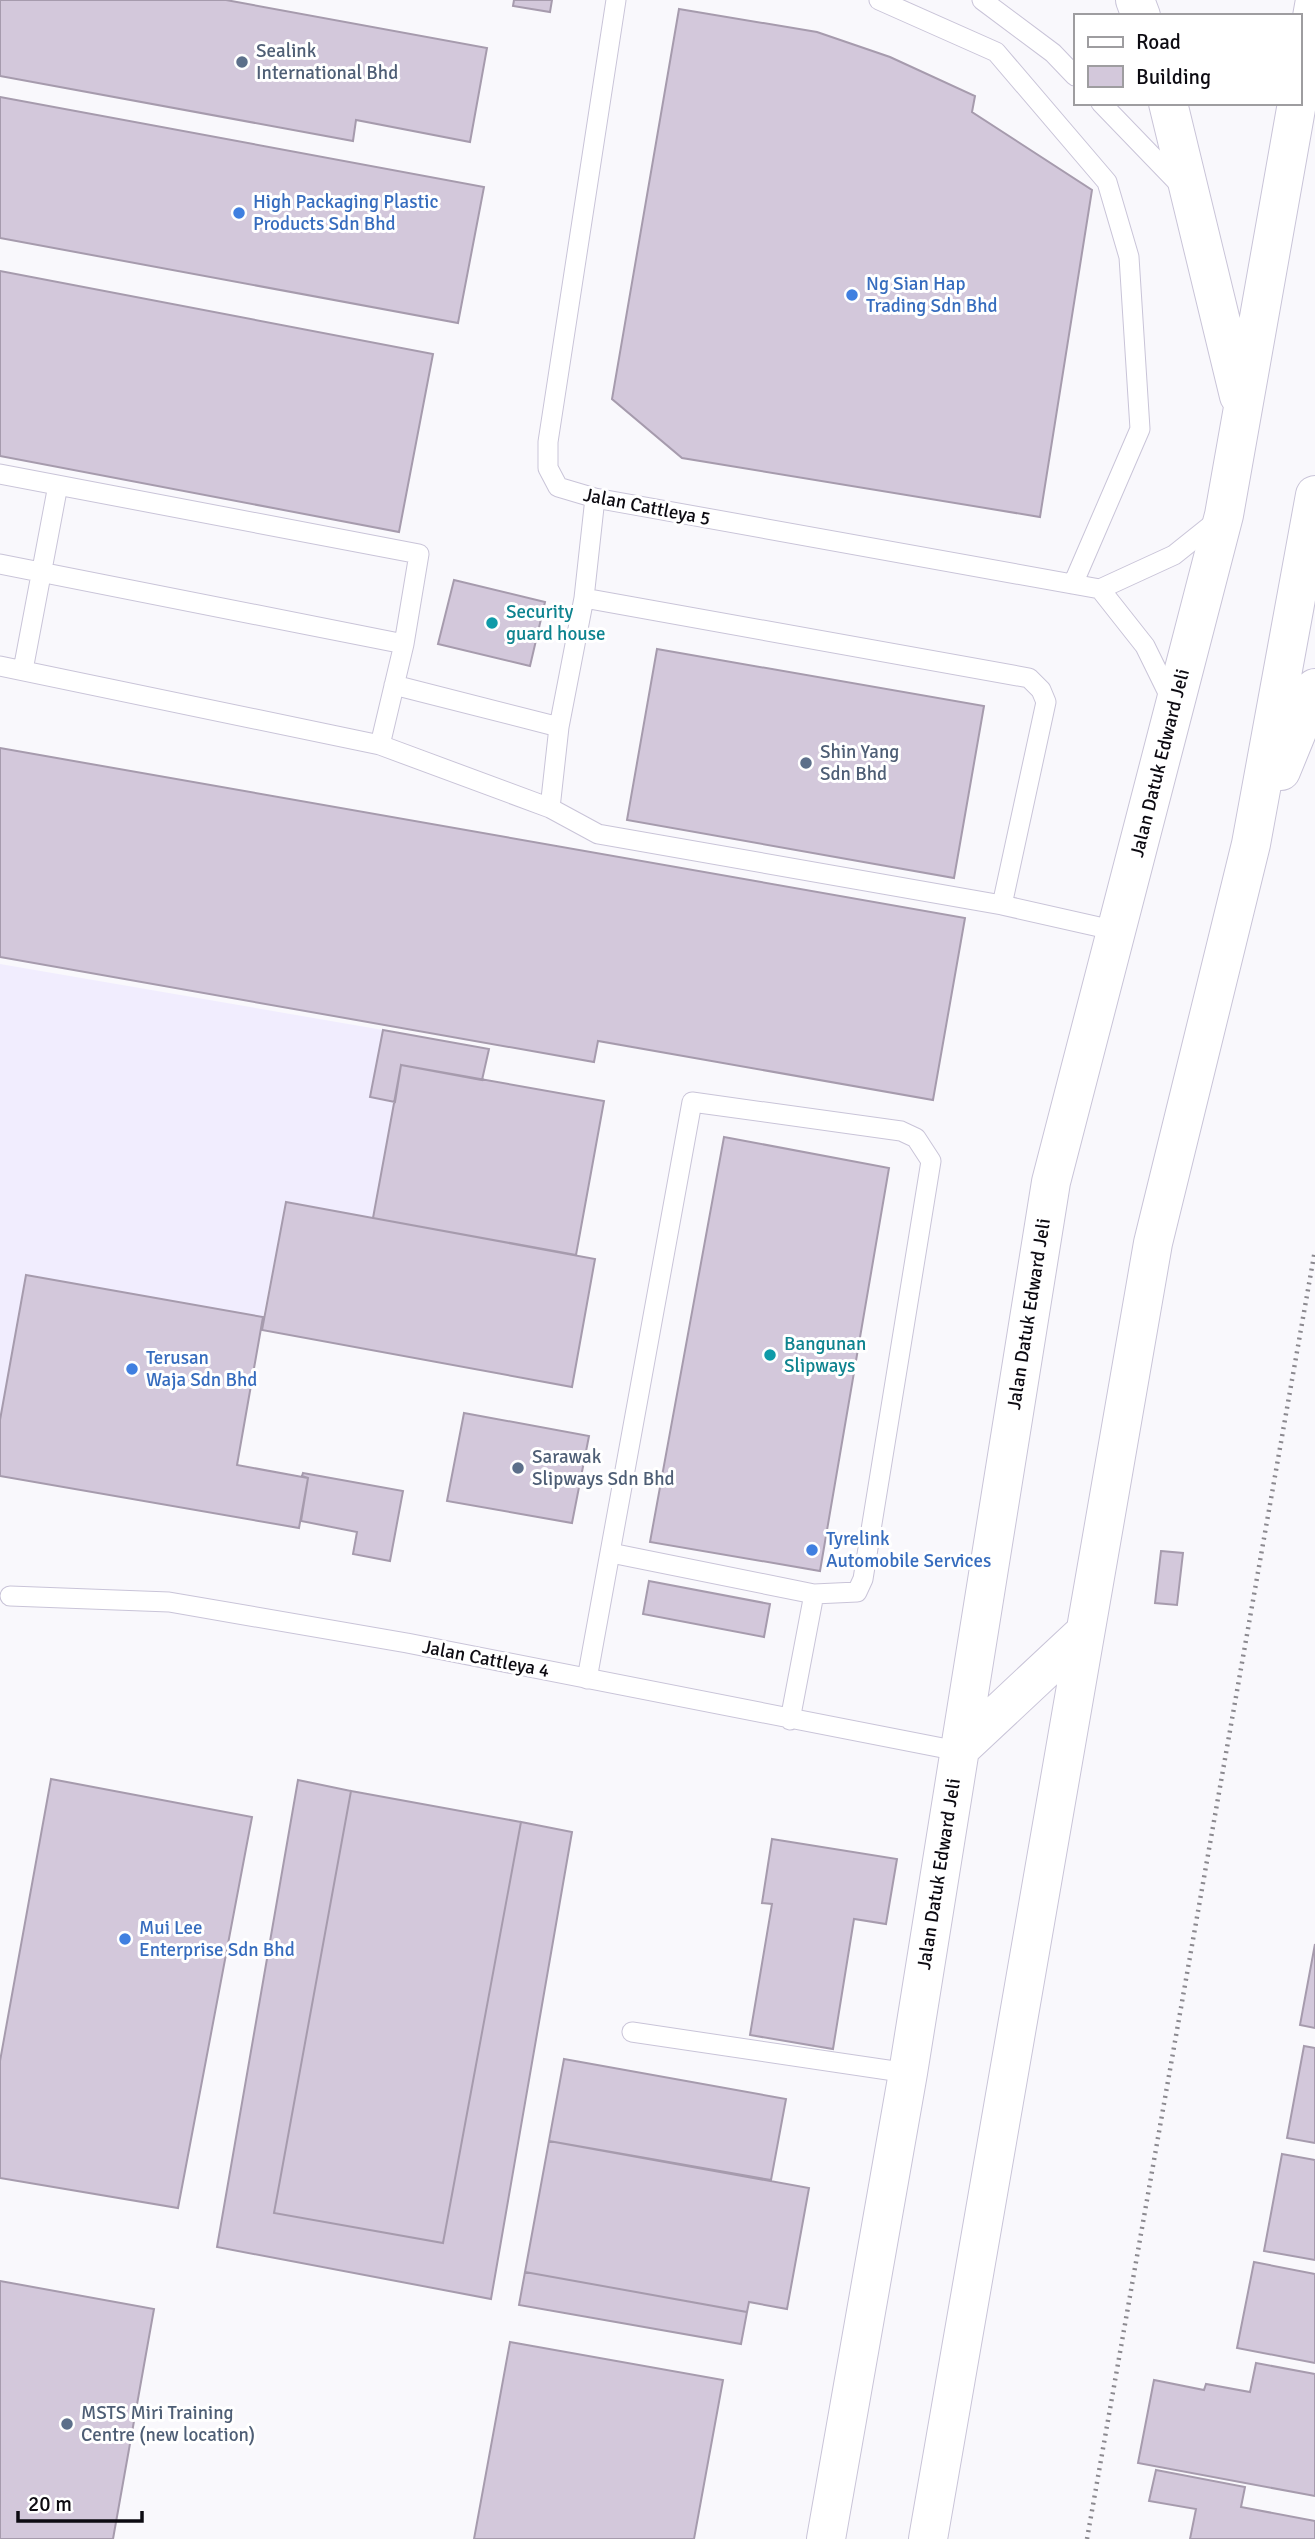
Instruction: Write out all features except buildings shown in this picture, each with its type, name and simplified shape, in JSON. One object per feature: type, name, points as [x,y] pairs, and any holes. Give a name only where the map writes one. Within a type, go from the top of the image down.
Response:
[{"type":"street","points":[[1301,82],[1311,45],[1315,0]]},
{"type":"street","points":[[1168,105],[1243,412]]},
{"type":"street","name":"Jalan Datuk Edward Jeli","points":[[826,2539],[908,2073],[1051,1182],[1224,515],[1297,105]]},
{"type":"street","points":[[928,2539],[1153,1243],[1251,844],[1315,495]]},
{"type":"street","points":[[1251,844],[1315,688]]},
{"type":"street","points":[[958,1751],[1083,1634]]},
{"type":"lane","name":"Jalan Cattleya 5","points":[[616,0],[548,442],[548,468],[558,487],[595,499],[1100,589]]},
{"type":"lane","points":[[879,0],[996,52],[1107,182],[1129,257],[1140,429],[1073,584]]},
{"type":"lane","points":[[982,0],[1053,53],[1074,75]]},
{"type":"lane","points":[[1103,105],[1191,196]]},
{"type":"lane","points":[[0,474],[419,554],[404,644],[380,745]]},
{"type":"lane","points":[[23,670],[58,485]]},
{"type":"lane","points":[[550,807],[559,727],[584,598],[595,499]]},
{"type":"lane","points":[[1175,707],[1145,646],[1100,589],[1174,555],[1224,515]]},
{"type":"lane","points":[[0,564],[404,644]]},
{"type":"lane","points":[[584,598],[1029,678],[1041,690],[1046,702],[1003,905]]},
{"type":"lane","points":[[0,666],[380,745],[550,807],[598,834],[1003,905],[1117,931]]},
{"type":"lane","points":[[394,685],[559,727]]},
{"type":"lane","points":[[587,1679],[692,1102],[901,1131],[916,1138],[931,1161],[863,1579],[857,1592],[814,1594],[611,1553]]},
{"type":"lane","points":[[790,1720],[814,1594]]},
{"type":"lane","name":"Jalan Cattleya 4","points":[[10,1596],[169,1602],[407,1643],[958,1751]]},
{"type":"lane","points":[[632,2032],[908,2073]]},
{"type":"path","points":[[1087,2539],[1315,1251]]},
{"type":"shaded area","points":[[0,964],[383,1030],[370,1097],[395,1102],[373,1218],[286,1202],[263,1317],[26,1275],[0,1420]]},
{"type":"place","name":"Sealink International Bhd","points":[[242,62]]},
{"type":"place","name":"High Packaging Plastic Products Sdn Bhd","points":[[239,213]]},
{"type":"place","name":"Ng Sian Hap Trading Sdn Bhd","points":[[852,295]]},
{"type":"place","name":"Security guard house","points":[[492,623]]},
{"type":"place","name":"Shin Yang Sdn Bhd","points":[[806,763]]},
{"type":"place","name":"Bangunan Slipways","points":[[770,1355]]},
{"type":"place","name":"Terusan Waja Sdn Bhd","points":[[132,1369]]},
{"type":"place","name":"Sarawak Slipways Sdn Bhd","points":[[518,1468]]},
{"type":"place","name":"Tyrelink Automobile Services","points":[[812,1550]]},
{"type":"place","name":"Mui Lee Enterprise Sdn Bhd","points":[[125,1939]]},
{"type":"place","name":"MSTS Miri Training Centre (new location)","points":[[67,2424]]}]
